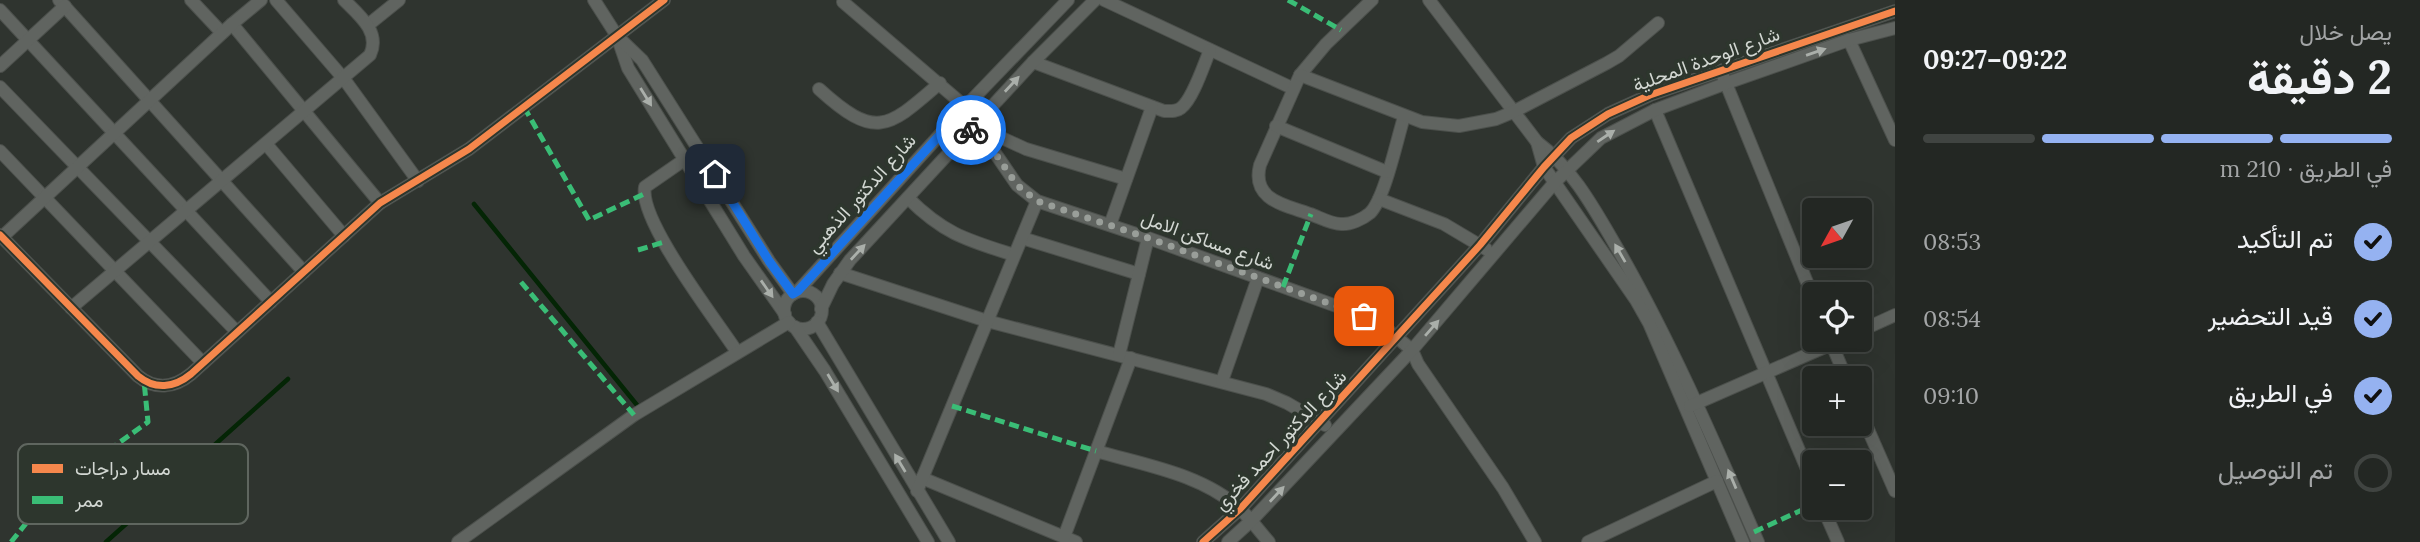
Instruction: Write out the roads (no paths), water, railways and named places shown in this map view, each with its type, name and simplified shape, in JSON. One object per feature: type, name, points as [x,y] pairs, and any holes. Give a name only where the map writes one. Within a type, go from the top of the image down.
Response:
[{"type":"street","points":[[191,0],[227,29],[305,112],[380,203]]},
{"type":"street","points":[[261,0],[1,236],[144,381],[163,386],[183,381],[380,203],[469,149],[664,0]]},
{"type":"street","points":[[276,0],[344,79],[418,181]]},
{"type":"street","points":[[71,309],[366,60],[373,49],[372,32],[344,0]]},
{"type":"street","points":[[368,25],[399,0]]},
{"type":"street","points":[[594,0],[617,36],[642,60],[763,253],[795,293]]},
{"type":"street","name":"شارع الدكتور الذهبي","points":[[795,293],[966,106],[1068,0]]},
{"type":"street","name":"شارع الدكتور الذهبي","points":[[821,309],[840,273],[1032,62],[1095,0]]},
{"type":"street","points":[[1104,0],[1292,89]]},
{"type":"street","points":[[1371,0],[1326,44],[1300,75],[1258,173],[1262,190],[1275,202],[1340,224],[1362,219],[1371,212],[1379,199],[1404,117]]},
{"type":"street","points":[[1429,0],[1513,112],[1538,142],[1555,155],[1608,232],[1758,542]]},
{"type":"street","points":[[843,2],[1013,145],[1126,178]]},
{"type":"street","points":[[0,66],[62,3],[304,272]]},
{"type":"street","points":[[0,10],[271,302]]},
{"type":"street","name":"شارع الوحدة المحلية","points":[[1544,167],[1571,138],[1608,114],[1650,95],[1895,11]]},
{"type":"street","points":[[1300,75],[1404,117],[1460,126],[1496,119],[1513,112],[1619,56],[1658,23]]},
{"type":"street","name":"شارع الوحدة المحلية","points":[[1555,182],[1601,138],[1655,110],[1849,40],[1895,27]]},
{"type":"street","points":[[617,36],[628,68],[684,160],[744,256],[825,371],[928,542]]},
{"type":"street","points":[[1849,40],[1895,140]]},
{"type":"street","points":[[1032,62],[1152,107],[1174,111],[1182,108],[1188,100],[1210,50]]},
{"type":"street","points":[[1720,69],[1807,282]]},
{"type":"street","points":[[819,89],[858,118],[879,123],[905,114],[940,83]]},
{"type":"street","points":[[0,87],[237,332]]},
{"type":"street","points":[[1110,225],[1152,107]]},
{"type":"street","points":[[1655,110],[1802,458]]},
{"type":"street","points":[[1276,126],[1387,172]]},
{"type":"street","name":"شارع مساكن الامل","points":[[970,129],[993,150],[1017,185],[1037,201],[1364,316],[1412,350]]},
{"type":"street","points":[[1538,142],[1544,167],[1652,321]]},
{"type":"street","points":[[267,145],[344,236]]},
{"type":"street","points":[[0,151],[203,363]]},
{"type":"street","points":[[684,160],[645,187],[646,208],[664,242],[737,352]]},
{"type":"street","name":"شارع الدكتور احمد فخري","points":[[1203,542],[1240,509],[1480,245],[1544,167]]},
{"type":"street","name":"شارع الدكتور احمد فخري","points":[[1228,542],[1251,522],[1412,350],[1555,182]]},
{"type":"street","points":[[908,198],[951,233],[1014,255]]},
{"type":"street","points":[[1379,199],[1425,215],[1495,255]]},
{"type":"street","points":[[920,484],[1037,201]]},
{"type":"street","points":[[1022,238],[1139,274]]},
{"type":"street","points":[[920,484],[1070,539],[1125,356],[1148,238]]},
{"type":"street","points":[[840,273],[987,321],[1222,381],[1276,398],[1320,421],[1334,432]]},
{"type":"street","points":[[1222,381],[1258,278]]},
{"type":"street","points":[[795,293],[811,293],[816,297],[821,309],[817,322],[920,484],[949,542]]},
{"type":"street","points":[[795,293],[784,307],[789,321],[803,328],[817,322]]},
{"type":"street","points":[[1872,326],[1895,315]]},
{"type":"street","points":[[458,542],[634,415],[789,321]]},
{"type":"street","points":[[1412,350],[1418,364],[1503,488],[1535,542]]},
{"type":"street","points":[[1692,405],[1809,352]]},
{"type":"street","points":[[1692,405],[1717,481],[1744,542]]},
{"type":"street","points":[[1871,436],[1895,491]]},
{"type":"street","points":[[1096,450],[1194,481],[1218,493],[1240,509],[1269,542]]},
{"type":"street","points":[[1588,542],[1717,481]]},
{"type":"street","points":[[1828,520],[1838,542]]},
{"type":"waterway","points":[[474,204],[641,410]]},
{"type":"waterway","points":[[215,444],[288,379]]},
{"type":"waterway","points":[[106,542],[126,524]]}]
